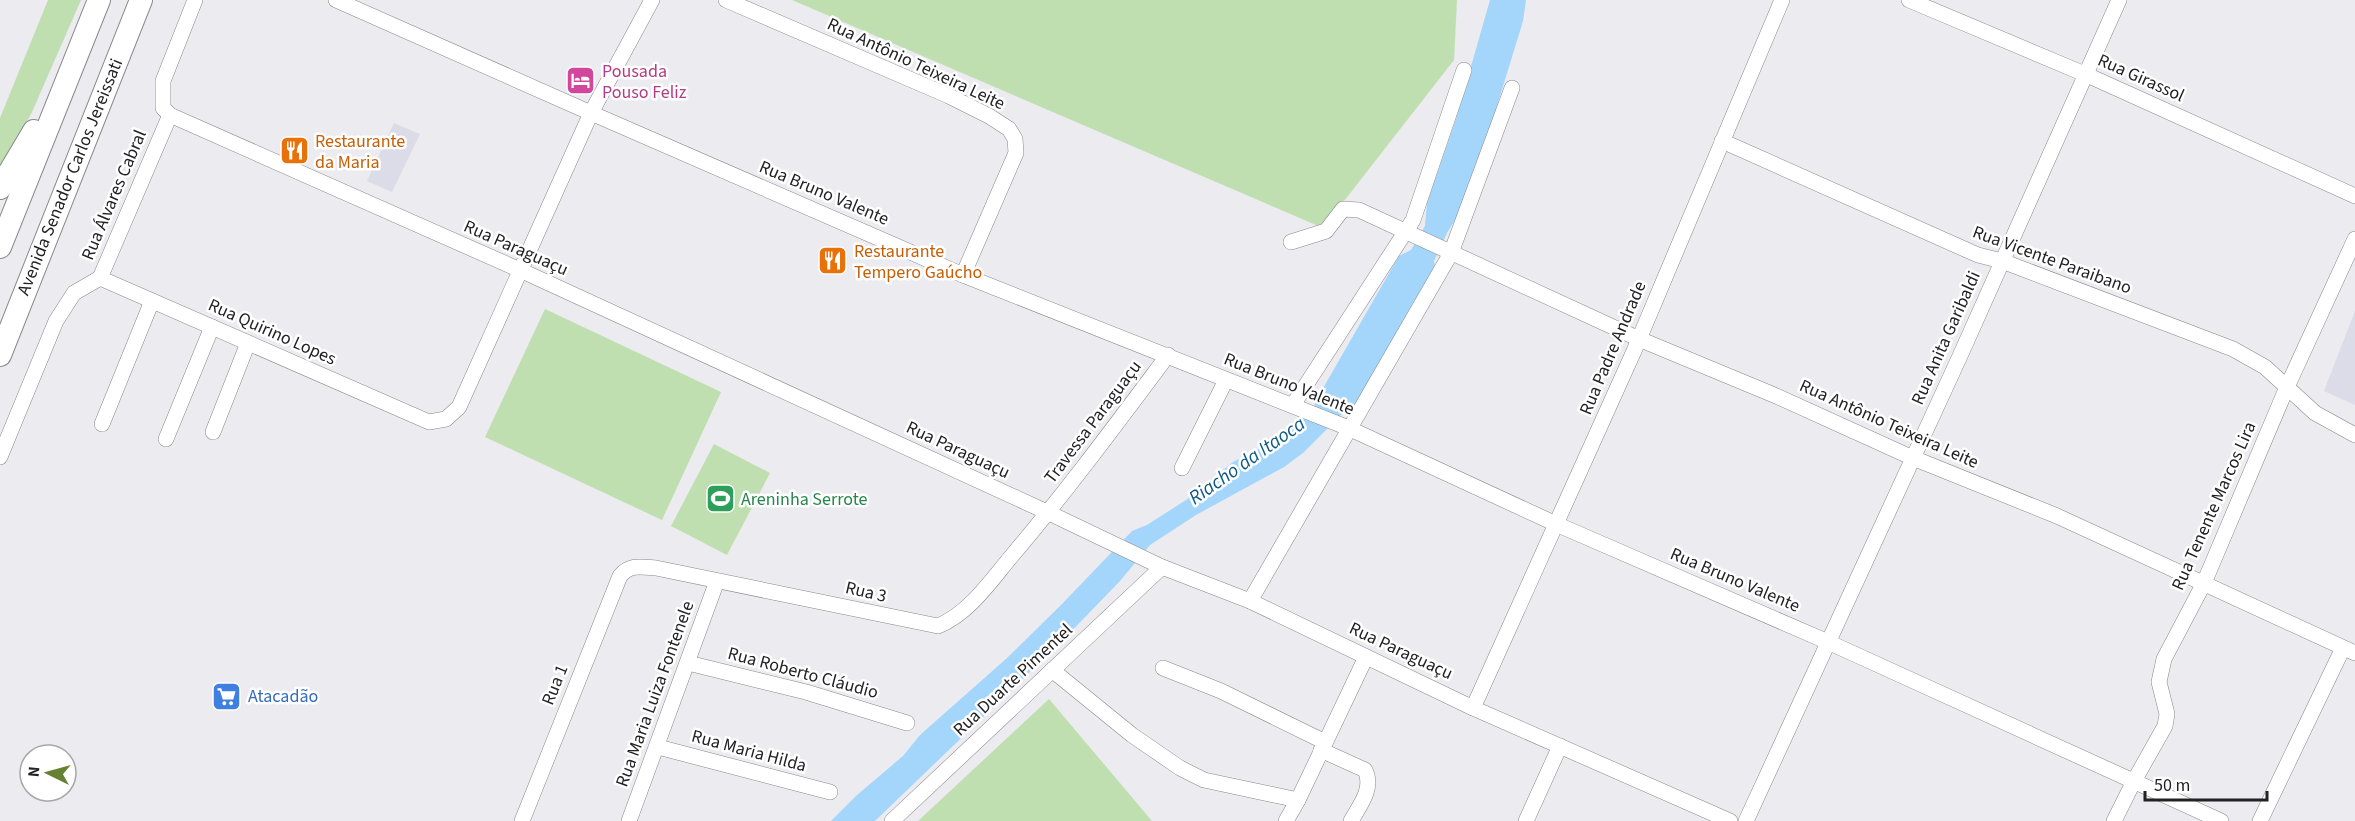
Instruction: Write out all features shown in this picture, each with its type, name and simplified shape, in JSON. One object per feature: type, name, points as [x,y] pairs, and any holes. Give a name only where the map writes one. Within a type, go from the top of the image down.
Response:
[{"type":"main road","points":[[0,247],[99,0]]},
{"type":"main road","name":"Avenida Senador Carlos Jereissati","points":[[0,355],[141,0]]},
{"type":"main road","points":[[0,188],[68,76]]},
{"type":"street","points":[[170,115],[163,108],[163,81],[195,0]]},
{"type":"street","name":"Rua Bruno Valente","points":[[336,0],[591,114],[963,275],[1348,428],[1556,524],[1828,642],[2221,821]]},
{"type":"street","points":[[520,270],[591,114],[652,0]]},
{"type":"street","name":"Rua Antônio Teixeira Leite","points":[[726,0],[949,96],[1009,129],[1015,139],[1016,153],[963,275]]},
{"type":"street","name":"Rua Padre Andrade","points":[[1473,708],[1639,339],[1782,0]]},
{"type":"street","name":"Rua Girassol","points":[[1909,0],[2087,75],[2355,196]]},
{"type":"street","name":"Rua Anita Garibaldi","points":[[1746,821],[1913,458],[2119,0]]},
{"type":"street","points":[[1297,407],[1409,235],[1464,70]]},
{"type":"street","points":[[1250,601],[1447,251],[1512,88]]},
{"type":"street","name":"Rua Paraguaçu","points":[[170,115],[520,270],[1049,513],[1157,565],[1250,601],[1473,708],[1730,821]]},
{"type":"street","name":"Rua Álvares Cabral","points":[[0,457],[56,321],[74,293],[100,278],[170,115]]},
{"type":"street","name":"Rua Vicente Paraibano","points":[[1722,141],[1978,255],[2002,261],[2233,349],[2265,368],[2315,413],[2355,435]]},
{"type":"street","name":"Rua Antônio Teixeira Leite","points":[[1291,242],[1326,231],[1343,209],[1359,210],[1639,339],[1774,395],[1913,458],[2057,516],[2349,651]]},
{"type":"street","name":"Rua Tenente Marcos Lira","points":[[2114,821],[2165,726],[2167,714],[2159,682],[2164,659],[2204,584],[2287,387],[2355,239]]},
{"type":"street","name":"Rua Quirino Lopes","points":[[100,278],[429,422],[446,419],[459,407],[520,270]]},
{"type":"street","points":[[102,424],[152,301]]},
{"type":"street","points":[[166,439],[212,327]]},
{"type":"street","points":[[213,432],[248,343]]},
{"type":"street","name":"Travessa Paraguaçu","points":[[1049,513],[1168,355]]},
{"type":"street","points":[[1182,468],[1226,380]]},
{"type":"street","name":"Rua 3","points":[[629,567],[656,568],[938,626],[959,615],[1049,513]]},
{"type":"street","name":"Rua Duarte Pimentel","points":[[892,821],[1052,670],[1157,565]]},
{"type":"street","name":"Rua 1","points":[[522,821],[620,576],[629,567]]},
{"type":"street","name":"Rua Maria Luiza Fontenele","points":[[629,821],[717,581]]},
{"type":"street","points":[[2260,821],[2349,651]]},
{"type":"street","points":[[1286,821],[1366,657]]},
{"type":"street","name":"Rua Roberto Cláudio","points":[[688,663],[806,692],[907,723]]},
{"type":"street","points":[[1163,668],[1221,691],[1365,771],[1369,778],[1368,789],[1352,821]]},
{"type":"street","points":[[1052,670],[1132,735],[1180,768],[1211,782],[1298,800]]},
{"type":"street","points":[[1526,821],[1560,746]]},
{"type":"street","name":"Rua Maria Hilda","points":[[658,747],[830,792]]},
{"type":"shaded area","points":[[394,123],[420,134],[392,192],[367,181]]},
{"type":"shaded area","points":[[2355,311],[2355,405],[2324,391]]},
{"type":"green space","points":[[48,0],[81,0],[32,112],[0,172],[0,118]]},
{"type":"green space","points":[[792,0],[1457,0],[1454,60],[1323,228]]},
{"type":"green space","points":[[545,309],[721,392],[662,520],[485,437]]},
{"type":"green space","name":"Areninha Serrote","points":[[714,444],[770,473],[727,555],[671,526]]},
{"type":"green space","points":[[1049,699],[1152,821],[918,821]]},
{"type":"water","points":[[1490,0],[1526,0],[1523,21],[1469,197],[1447,233],[1434,261],[1436,274],[1354,407],[1343,413],[1303,453],[1284,467],[1196,515],[1150,545],[1120,581],[1059,644],[875,821],[831,821],[857,795],[903,756],[920,735],[1007,658],[1132,531],[1147,525],[1186,500],[1233,462],[1304,426],[1322,390],[1399,256],[1411,250],[1425,226],[1427,203],[1456,119]]},
{"type":"waterway","name":"Riacho da Itaoca","points":[[1291,433],[1310,417]]},
{"type":"place","name":"Pousada Pouso Feliz","points":[[581,81]]},
{"type":"place","name":"Restaurante da Maria","points":[[294,151]]},
{"type":"place","name":"Restaurante Tempero Gaúcho","points":[[833,261]]},
{"type":"place","name":"Areninha Serrote","points":[[720,499]]},
{"type":"place","name":"Atacadão","points":[[227,696]]}]
